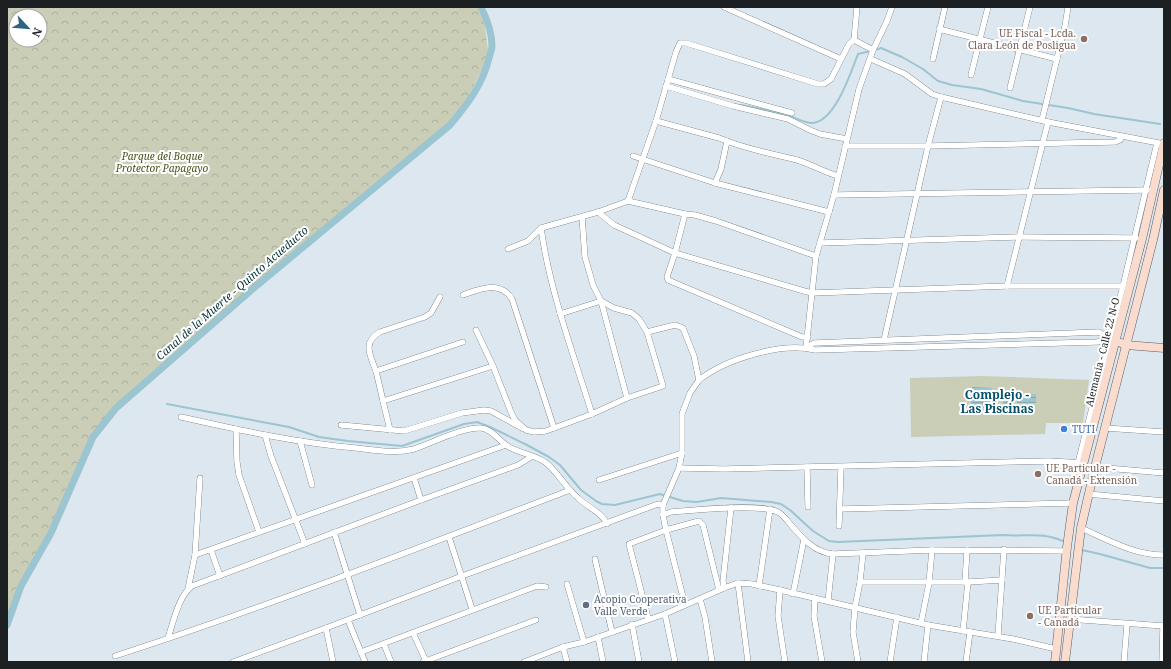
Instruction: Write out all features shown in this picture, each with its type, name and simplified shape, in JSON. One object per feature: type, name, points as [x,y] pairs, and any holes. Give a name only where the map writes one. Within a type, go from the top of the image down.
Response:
[{"type":"street","points":[[724,7],[841,59]]},
{"type":"street","points":[[628,201],[656,122],[676,52],[680,43],[686,43],[818,84],[824,84],[828,82],[849,44],[854,40],[857,7]]},
{"type":"street","points":[[806,348],[816,256],[834,195],[859,89],[873,50],[887,22],[892,7]]},
{"type":"street","points":[[933,59],[945,7]]},
{"type":"street","points":[[971,75],[988,7]]},
{"type":"street","points":[[1010,88],[1030,7]]},
{"type":"street","points":[[1008,286],[1032,191],[1068,7]]},
{"type":"street","points":[[939,29],[1057,59]]},
{"type":"street","points":[[854,40],[873,50]]},
{"type":"street","points":[[871,59],[901,71],[932,94],[941,97],[1045,121],[1122,137],[1162,143]]},
{"type":"street","points":[[668,79],[792,113]]},
{"type":"street","points":[[666,86],[733,106],[788,119],[815,132],[847,139]]},
{"type":"street","points":[[884,340],[928,146],[941,97]]},
{"type":"street","points":[[656,122],[720,138],[746,148],[797,160],[827,173],[838,176]]},
{"type":"street","points":[[845,146],[928,146],[1115,142],[1120,140],[1122,137]]},
{"type":"street","points":[[715,183],[721,169],[728,141]]},
{"type":"street","name":"Alemania - Calle 22 N-O","points":[[1055,662],[1073,503],[1081,463],[1162,143]]},
{"type":"street","points":[[633,156],[715,183],[829,212]]},
{"type":"street","points":[[834,195],[1150,190]]},
{"type":"street","points":[[1065,662],[1080,531],[1126,345],[1161,216],[1164,190]]},
{"type":"street","points":[[508,249],[528,241],[541,228],[582,217],[628,201],[716,221],[816,256]]},
{"type":"street","points":[[598,212],[614,225],[675,253],[812,293],[1008,286],[1126,286]]},
{"type":"street","points":[[685,214],[667,277],[670,281],[802,337],[808,337]]},
{"type":"street","points":[[582,217],[585,257],[593,284],[601,301],[627,398]]},
{"type":"street","points":[[541,228],[554,294],[592,414]]},
{"type":"street","points":[[820,243],[1020,237],[1138,239]]},
{"type":"street","points":[[463,295],[490,287],[498,288],[508,294],[512,300],[554,428]]},
{"type":"street","points":[[390,430],[376,371],[369,351],[370,340],[374,335],[380,332],[425,317],[430,313],[440,297]]},
{"type":"street","points":[[341,425],[398,431],[409,430],[462,413],[484,410],[491,411],[514,425],[526,430],[540,432],[592,414],[627,398],[662,386],[647,332],[639,319],[632,314],[614,308],[601,301],[560,314]]},
{"type":"street","points":[[647,332],[675,325],[683,328],[694,356],[699,380]]},
{"type":"street","points":[[476,330],[493,366],[515,420],[526,430]]},
{"type":"street","points":[[806,348],[814,343],[1098,332],[1112,340],[1126,345],[1164,348]]},
{"type":"street","points":[[685,605],[666,530],[663,505],[679,468],[682,453],[682,414],[690,393],[699,380],[708,373],[725,365],[759,353],[784,349],[806,348],[815,350],[1097,342],[1112,340]]},
{"type":"street","points":[[376,371],[463,342]]},
{"type":"street","points":[[383,401],[493,366]]},
{"type":"street","points":[[181,417],[300,441],[386,451],[406,451],[461,432],[482,428],[495,435],[506,445],[544,462],[570,490],[590,508],[600,514],[607,524]]},
{"type":"street","points":[[1105,428],[1164,432]]},
{"type":"street","points":[[236,429],[239,475],[259,532]]},
{"type":"street","points":[[265,435],[271,456],[305,544]]},
{"type":"street","points":[[300,441],[312,485]]},
{"type":"street","points":[[195,555],[506,445]]},
{"type":"street","points":[[599,480],[682,453]]},
{"type":"street","points":[[188,589],[334,532],[518,465],[531,456]]},
{"type":"street","points":[[679,468],[724,469],[1048,461],[1081,463]]},
{"type":"street","points":[[839,526],[841,466]]},
{"type":"street","points":[[807,467],[808,507]]},
{"type":"street","points":[[1095,467],[1164,473]]},
{"type":"street","points":[[168,638],[182,598],[188,589],[195,555],[200,478]]},
{"type":"street","points":[[414,478],[421,500]]},
{"type":"street","points":[[115,656],[348,575],[570,490]]},
{"type":"street","points":[[1088,494],[1164,501]]},
{"type":"street","points":[[840,509],[1073,503]]},
{"type":"street","points":[[233,662],[658,504],[663,505]]},
{"type":"street","points":[[663,515],[671,512],[731,508],[770,509],[780,513],[815,549],[833,554],[932,550],[1067,549]]},
{"type":"street","points":[[721,589],[731,508]]},
{"type":"street","points":[[759,586],[770,509]]},
{"type":"street","points":[[648,618],[629,544],[666,530],[699,521],[702,523],[721,589]]},
{"type":"street","points":[[1080,531],[1145,554],[1164,555]]},
{"type":"street","points":[[334,532],[360,615]]},
{"type":"street","points":[[449,537],[472,609]]},
{"type":"street","points":[[793,594],[804,539]]},
{"type":"street","points":[[998,636],[1004,549]]},
{"type":"street","points":[[211,550],[220,576]]},
{"type":"street","points":[[921,623],[929,583],[932,550]]},
{"type":"street","points":[[963,631],[967,582],[967,550]]},
{"type":"street","points":[[858,662],[853,632],[863,553]]},
{"type":"street","points":[[828,601],[833,554]]},
{"type":"street","points":[[595,559],[612,632]]},
{"type":"street","points":[[860,582],[929,583],[1002,580]]},
{"type":"street","points":[[738,583],[748,662]]},
{"type":"street","points":[[524,662],[531,661],[563,647],[584,642],[648,618],[665,614],[738,583],[780,590],[928,625],[998,636],[1056,648]]},
{"type":"street","points":[[568,584],[584,642]]},
{"type":"street","points":[[361,652],[472,609],[537,586],[546,586]]},
{"type":"street","points":[[780,590],[778,616],[786,662]]},
{"type":"street","points":[[815,598],[814,616],[822,662]]},
{"type":"street","points":[[700,599],[705,617],[712,662]]},
{"type":"street","points":[[665,614],[675,662]]},
{"type":"street","points":[[890,662],[896,617]]},
{"type":"street","points":[[1069,619],[1163,626],[1162,662]]},
{"type":"street","points":[[348,620],[365,662]]},
{"type":"street","points":[[413,633],[425,661],[536,620]]},
{"type":"street","points":[[632,624],[639,662]]},
{"type":"street","points":[[1124,662],[1127,624]]},
{"type":"street","points":[[924,662],[928,625]]},
{"type":"street","points":[[326,628],[333,662]]},
{"type":"street","points":[[966,662],[970,632]]},
{"type":"street","points":[[598,637],[603,662]]},
{"type":"street","points":[[384,644],[391,662]]},
{"type":"street","points":[[563,647],[567,662]]},
{"type":"green space","name":"Parque del Boque Protector Papagayo","points":[[7,7],[480,7],[483,12],[489,57],[457,117],[128,397],[85,453],[53,529],[17,596],[7,625]]},
{"type":"green space","name":"Complejo - Las Piscinas","points":[[983,376],[1089,380],[1083,423],[1046,423],[1045,434],[911,437],[910,378]]},
{"type":"water","points":[[972,387],[992,388],[991,408],[971,407]]},
{"type":"water","points":[[1007,390],[1011,390],[1013,392],[1012,406],[1009,409],[1003,407],[1004,393]]},
{"type":"water","points":[[1016,393],[1036,394],[1036,403],[1017,403]]},
{"type":"waterway","name":"Canal de la Muerte - Quinto Acueducto","points":[[7,625],[21,586],[51,533],[93,437],[116,408],[255,287],[450,125],[462,110],[474,94],[483,77],[492,49],[490,31],[481,7]]},
{"type":"waterway","points":[[875,50],[881,48],[902,57],[923,69],[938,81],[952,85],[981,89],[1023,101],[1160,124]]},
{"type":"waterway","points":[[741,105],[759,108],[809,123],[820,120],[828,114],[841,95],[858,54],[871,51]]},
{"type":"waterway","points":[[167,404],[289,427],[319,437],[402,446],[464,424],[477,422],[549,457],[560,465],[581,490],[602,504],[615,505],[660,494],[683,501],[697,502],[721,498],[771,502],[781,504],[790,510],[813,531],[829,541],[838,542],[1003,535],[1041,535],[1065,542]]},
{"type":"waterway","points":[[1082,550],[1150,568],[1164,568]]},
{"type":"place","name":"UE Fiscal - Lcda. Clara León de Posligua","points":[[1084,39]]},
{"type":"place","name":"TUTI","points":[[1064,429]]},
{"type":"place","name":"UE Particular - Canadá - Extensión","points":[[1038,474]]},
{"type":"place","name":"Acopio Cooperativa Valle Verde","points":[[586,605]]},
{"type":"place","name":"UE Particular - Canadá","points":[[1030,616]]},
{"type":"district","name":"Complejo - Las Piscinas","points":[[997,402]]}]
